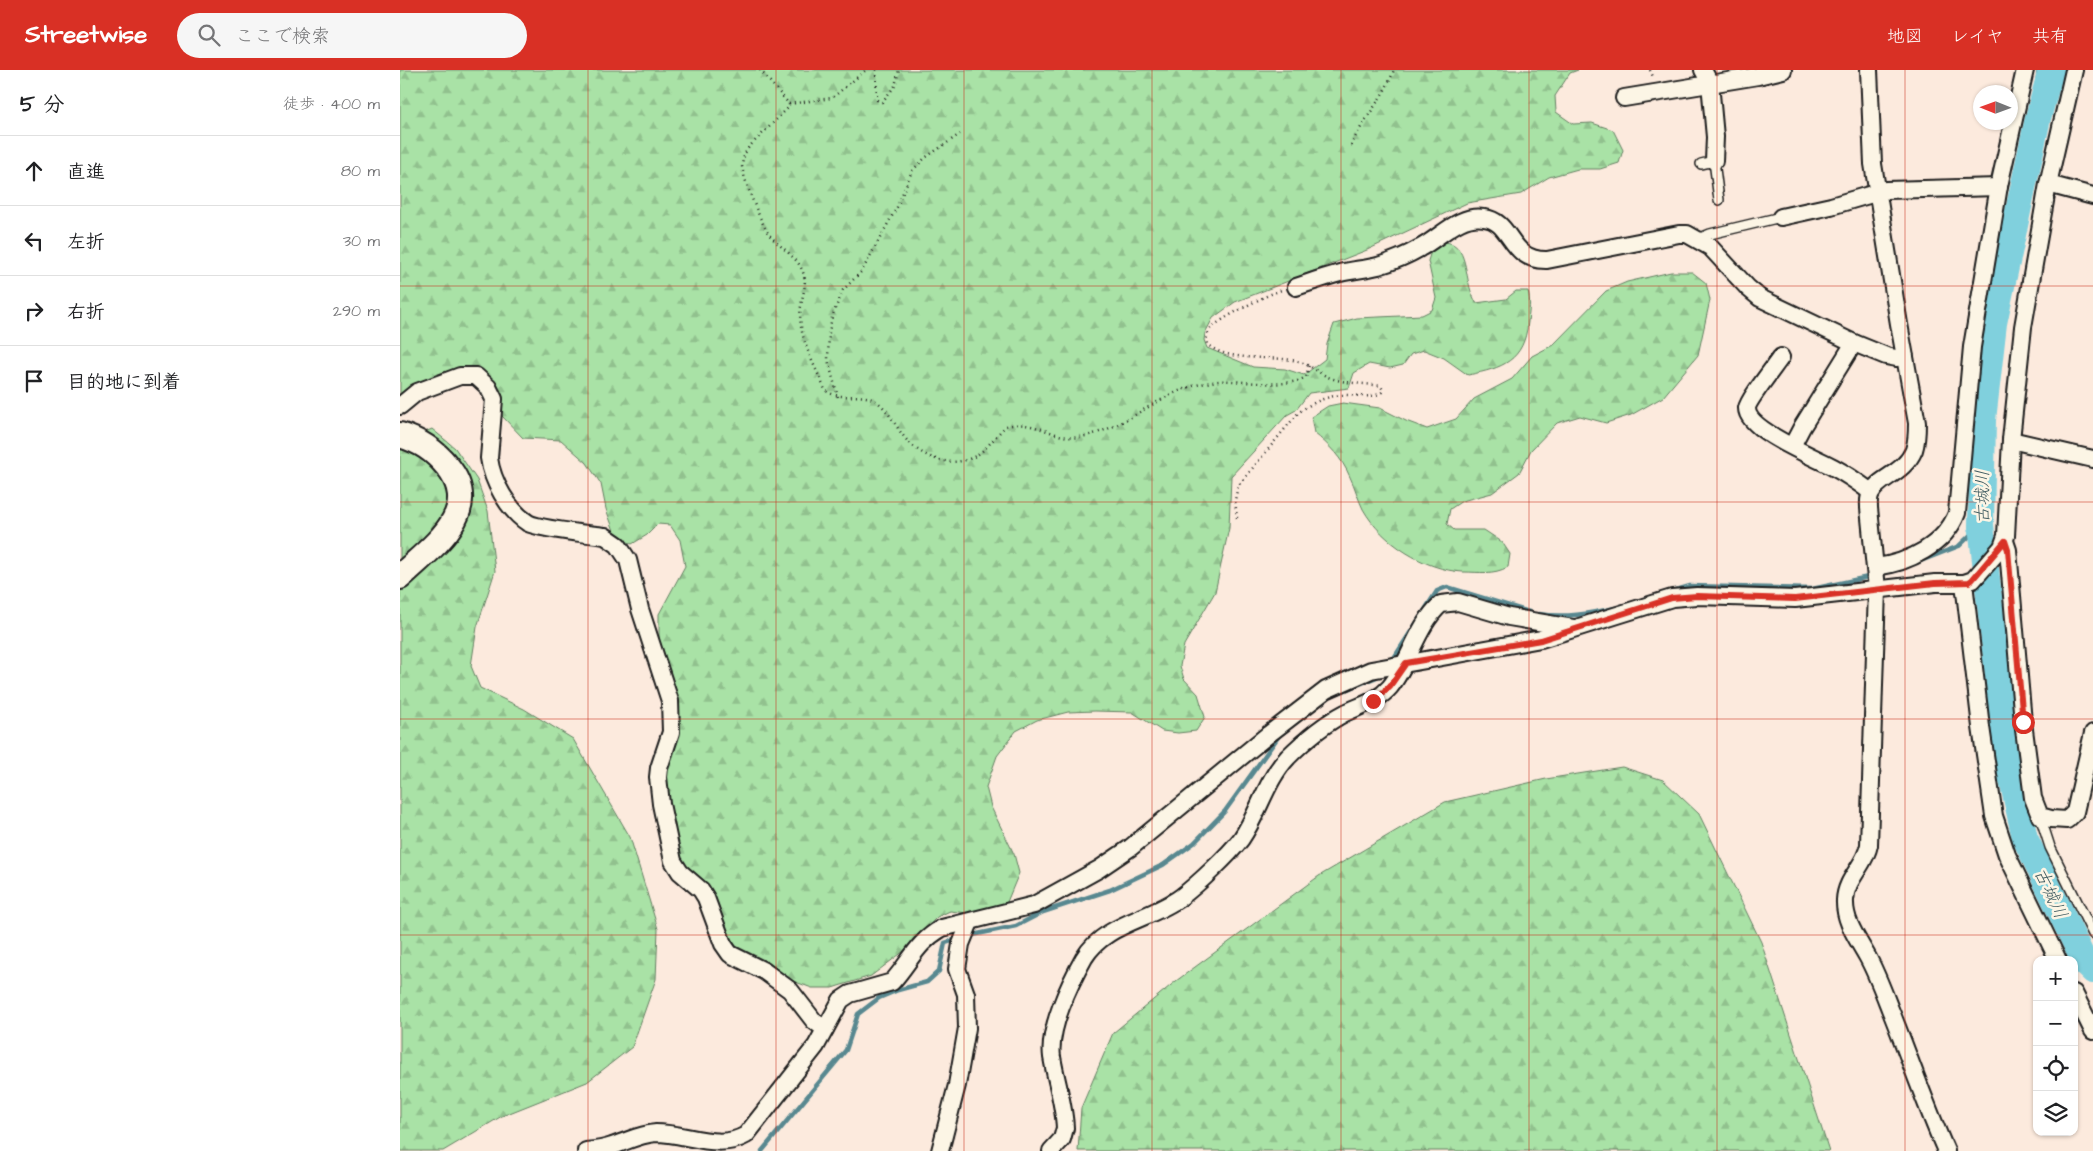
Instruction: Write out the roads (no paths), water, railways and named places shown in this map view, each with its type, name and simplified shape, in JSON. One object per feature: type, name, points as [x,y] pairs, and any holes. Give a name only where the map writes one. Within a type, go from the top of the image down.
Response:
[{"type":"main road","points":[[400,435],[426,445],[438,454],[459,484],[462,499],[458,515],[446,532],[400,577]]},
{"type":"street","points":[[1624,98],[1706,77],[1758,76],[1783,70]]},
{"type":"street","points":[[1869,70],[1873,164],[1917,423],[1914,449],[1902,468],[1871,492],[1869,508],[1877,577],[1869,845],[1863,863],[1849,882],[1846,890],[1846,914],[1890,1008],[1930,1115],[1946,1151]]},
{"type":"street","points":[[586,1151],[610,1147],[648,1134],[660,1133],[705,1142],[730,1142],[739,1139],[746,1134],[804,1061],[825,1030],[841,1000],[850,994],[892,982],[916,948],[942,928],[1034,905],[1099,869],[1130,848],[1269,734],[1326,690],[1371,670],[1515,645],[1577,629],[1672,598],[1697,596],[1795,599],[1877,577],[1928,548],[1948,531],[1957,513],[1972,347],[1999,187],[2025,70]]},
{"type":"street","points":[[1877,577],[1948,582],[1968,581],[2003,544],[2007,530],[2011,440],[2023,327],[2048,184],[2074,70]]},
{"type":"street","points":[[1706,77],[1715,137],[1708,162]]},
{"type":"street","points":[[2048,184],[2093,196]]},
{"type":"street","points":[[1781,217],[1900,188],[1999,187]]},
{"type":"street","points":[[1296,287],[1339,274],[1377,266],[1420,248],[1458,223],[1470,218],[1486,218],[1502,226],[1524,255],[1537,260],[1547,260],[1687,234],[1710,247],[1760,298],[1854,343],[1886,356],[1905,358]]},
{"type":"street","points":[[1792,446],[1854,343]]},
{"type":"street","points":[[1781,357],[1748,404],[1747,411],[1756,425],[1852,478],[1871,492]]},
{"type":"street","points":[[400,406],[417,392],[460,376],[476,376],[483,381],[494,399],[490,466],[494,477],[512,508],[528,523],[605,536],[612,540],[623,552],[633,578],[640,609],[670,702],[671,732],[659,768],[658,777],[661,804],[673,861],[680,872],[701,890],[706,898],[723,944],[730,954],[764,971],[790,990],[814,1020],[825,1030]]},
{"type":"street","points":[[2011,440],[2093,459]]},
{"type":"street","points":[[2003,544],[2008,550],[2025,741],[2033,798],[2040,816],[2067,820],[2074,812],[2093,733]]},
{"type":"street","points":[[1968,581],[1983,744],[1994,816],[2007,855],[2056,956]]},
{"type":"street","points":[[1051,1151],[1062,1139],[1065,1128],[1052,1057],[1052,1038],[1064,1002],[1083,959],[1093,944],[1102,936],[1160,910],[1181,896],[1230,851],[1241,838],[1262,797],[1287,758],[1333,720],[1382,695],[1395,665],[1436,608],[1446,602],[1458,602],[1509,617],[1577,629]]},
{"type":"street","points":[[940,1151],[967,1028],[966,994],[957,969],[961,944],[970,922]]},
{"type":"street","points":[[2078,1000],[2093,1032]]},
{"type":"lane","points":[[1708,162],[1718,200]]},
{"type":"lane","points":[[1698,239],[1702,236],[1781,217]]},
{"type":"lane","points":[[2040,816],[2050,847],[2093,934]]},
{"type":"water","points":[[2037,70],[2056,70],[2036,144],[2022,183]]},
{"type":"waterway","name":"古城川","points":[[2051,70],[2038,118],[1994,323],[1983,420],[1981,525],[2007,758],[2025,838],[2085,963],[2093,971]]},
{"type":"waterway","points":[[1918,562],[1959,546],[1981,525]]},
{"type":"waterway","points":[[1673,591],[1690,586],[1812,589],[1873,576]]},
{"type":"waterway","points":[[1392,661],[1437,591],[1447,587],[1529,612]]},
{"type":"waterway","points":[[1539,614],[1577,615],[1615,608]]},
{"type":"waterway","points":[[1338,693],[1384,674]]},
{"type":"waterway","points":[[968,936],[1016,926],[1043,912],[1110,890],[1163,865],[1194,843],[1225,811],[1281,733]]},
{"type":"waterway","points":[[762,1151],[846,1050],[858,1014],[879,998],[898,990],[927,982],[939,971],[945,943],[958,939]]}]
